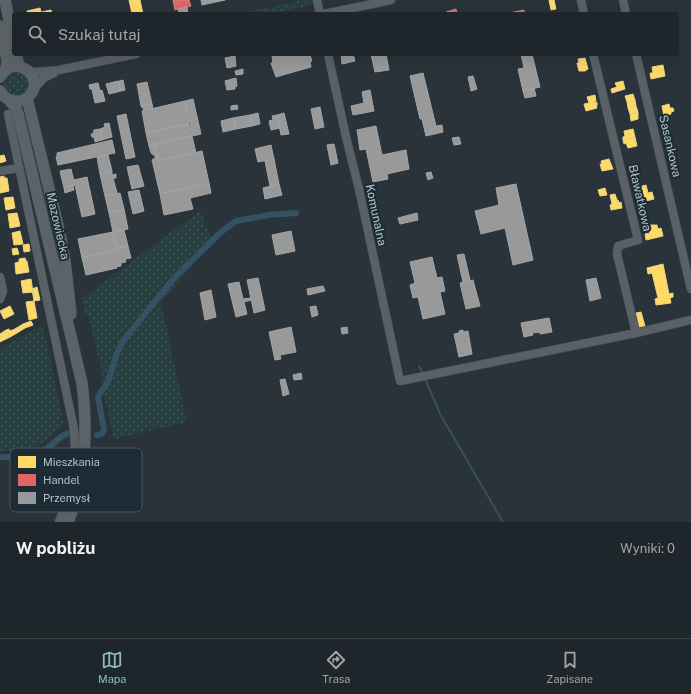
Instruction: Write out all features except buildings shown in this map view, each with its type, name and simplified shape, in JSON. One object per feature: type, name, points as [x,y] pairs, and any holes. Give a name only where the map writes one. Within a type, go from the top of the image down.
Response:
[{"type":"main road","points":[[5,0],[12,35]]},
{"type":"main road","points":[[0,26],[7,60],[3,73]]},
{"type":"main road","name":"Mazowiecka","points":[[17,56],[24,69],[33,80],[30,94],[65,262],[76,360]]},
{"type":"main road","points":[[3,73],[13,66],[24,69]]},
{"type":"main road","points":[[3,94],[18,101],[30,94]]},
{"type":"main road","name":"Mazowiecka","points":[[3,94],[18,114],[82,383],[85,408],[85,448]]},
{"type":"main road","name":"Mazowiecka","points":[[68,522],[71,512]]},
{"type":"street","points":[[317,0],[320,12]]},
{"type":"street","points":[[334,12],[391,0]]},
{"type":"street","points":[[581,0],[584,12]]},
{"type":"street","points":[[623,0],[626,12]]},
{"type":"street","points":[[24,69],[34,72],[59,70],[126,56]]},
{"type":"street","name":"Komunalna","points":[[328,56],[400,381],[636,333]]},
{"type":"street","name":"Bławatkowa","points":[[594,56],[638,240],[618,246],[616,249],[636,333]]},
{"type":"street","name":"Sasankowa","points":[[636,56],[691,289]]},
{"type":"street","points":[[30,94],[44,78],[59,70]]},
{"type":"street","points":[[8,114],[72,414],[75,448]]},
{"type":"street","points":[[0,171],[19,168]]},
{"type":"street","points":[[0,277],[3,292],[0,299]]},
{"type":"street","points":[[636,333],[691,320]]},
{"type":"street","points":[[59,522],[62,512]]},
{"type":"green space","points":[[295,0],[314,0],[315,3],[280,12],[243,12],[295,2]]},
{"type":"green space","points":[[16,71],[25,75],[29,84],[25,93],[16,97],[7,93],[3,84],[7,75]]},
{"type":"green space","points":[[200,211],[213,241],[161,302],[187,422],[114,439],[104,396],[107,391],[102,385],[101,370],[89,318],[87,314],[84,315],[82,298]]},
{"type":"green space","points":[[43,325],[64,424],[41,445],[23,448],[10,448],[10,450],[0,452],[0,348]]},
{"type":"waterway","points":[[97,435],[102,434],[104,430],[98,397],[108,382],[117,353],[124,340],[174,278],[221,232],[236,221],[269,215],[296,213]]},
{"type":"waterway","points":[[419,366],[422,372]]},
{"type":"waterway","points":[[426,381],[440,414],[503,522]]},
{"type":"waterway","points":[[47,448],[66,434],[70,433]]},
{"type":"waterway","points":[[0,457],[10,457]]}]
